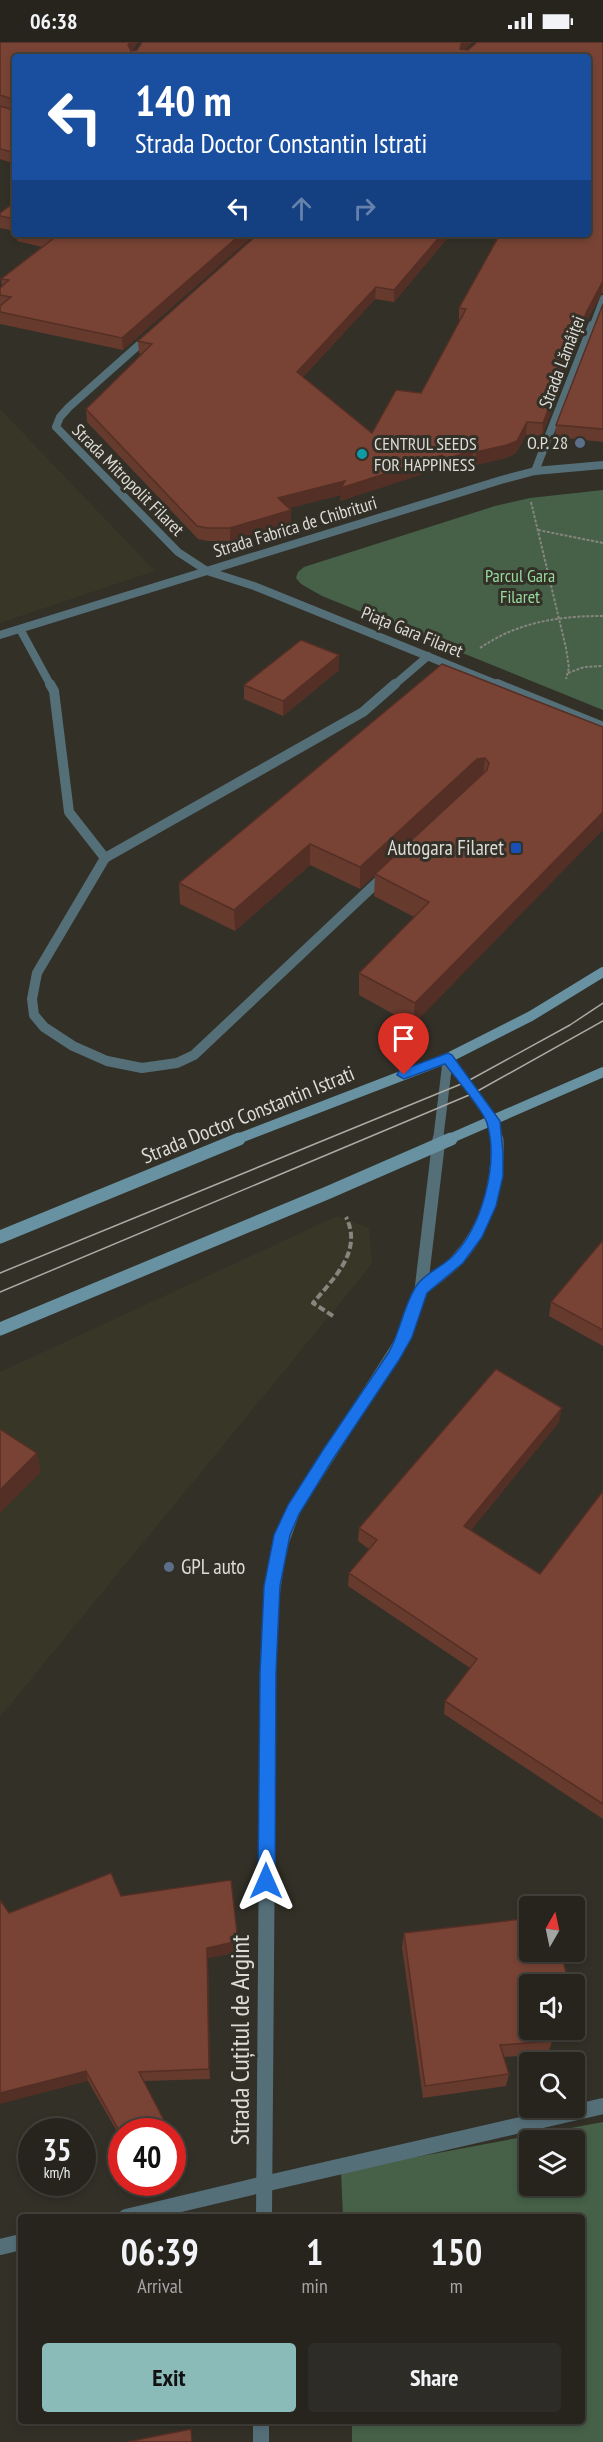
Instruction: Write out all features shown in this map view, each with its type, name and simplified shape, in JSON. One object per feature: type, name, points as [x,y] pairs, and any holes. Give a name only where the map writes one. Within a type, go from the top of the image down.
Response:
[{"type":"main road","name":"Strada Doctor Constantin Istrati","points":[[0,1237],[272,1125],[448,1058],[531,1017],[603,972]]},
{"type":"main road","points":[[0,1329],[327,1193],[603,1072]]},
{"type":"street","name":"Strada Lămâiței","points":[[535,471],[601,310],[603,298]]},
{"type":"street","name":"Strada Mitropolit Filaret","points":[[156,330],[69,407],[60,417],[56,427],[178,552],[207,572]]},
{"type":"street","name":"Strada Fabrica de Chibrituri","points":[[0,635],[535,471],[603,465]]},
{"type":"street","name":"Piața Gara Filaret","points":[[207,572],[254,586],[603,727]]},
{"type":"street","points":[[20,629],[54,691],[69,812],[105,858]]},
{"type":"street","points":[[393,868],[194,1055],[171,1066],[114,1065],[87,1054],[55,1034],[33,1014],[32,992],[37,974],[105,858],[363,712],[428,656]]},
{"type":"street","points":[[421,1290],[458,1259],[477,1233],[489,1206],[496,1176],[497,1153],[493,1121],[448,1058]]},
{"type":"street","name":"Strada Cuțitul de Argint","points":[[264,2214],[268,1672],[272,1586],[282,1535],[294,1510],[394,1356],[404,1337],[421,1290],[448,1058]]},
{"type":"street","points":[[139,2214],[603,2106]]},
{"type":"street","points":[[0,2247],[18,2243]]},
{"type":"street","points":[[261,2424],[261,2442]]},
{"type":"path","points":[[530,498],[566,648],[568,673],[563,686]]},
{"type":"path","points":[[538,530],[603,543]]},
{"type":"path","points":[[479,649],[507,630],[533,621],[603,616]]},
{"type":"path","points":[[568,673],[584,667],[603,666]]},
{"type":"path","points":[[327,1193],[353,1226],[353,1237],[345,1264],[313,1303],[333,1316]]},
{"type":"shaded area","points":[[0,409],[155,571],[0,623]]},
{"type":"shaded area","points":[[337,1216],[369,1228],[372,1264],[0,1717],[0,1372]]},
{"type":"green space","name":"Parcul Gara Filaret","points":[[603,490],[603,710],[322,596],[301,584],[296,578],[298,572],[304,567],[495,506],[530,498]]},
{"type":"green space","points":[[603,2122],[603,2442],[352,2442],[352,2424],[585,2424],[585,2214],[343,2214],[341,2171],[519,2138],[519,2196],[585,2196],[585,2130],[560,2130]]},
{"type":"building","points":[[0,42],[130,42],[128,45],[131,51],[137,50],[142,42],[462,42],[460,49],[468,50],[477,42],[603,42],[603,281],[587,311],[543,423],[527,422],[517,441],[507,445],[476,452],[473,450],[446,459],[442,455],[341,488],[345,481],[278,498],[291,510],[230,528],[207,528],[197,526],[86,409],[152,344],[138,341],[255,237],[439,237],[394,290],[376,287],[297,372],[372,433],[396,390],[421,393],[466,309],[459,308],[498,237],[591,237],[591,54],[12,54],[12,99],[0,95]]},
{"type":"building","points":[[0,106],[12,110],[12,152],[0,149]]},
{"type":"building","points":[[12,204],[12,218],[0,216],[0,213]]},
{"type":"building","points":[[50,237],[238,237],[122,338],[0,312],[0,306],[11,297],[0,295],[0,288],[9,280],[1,279],[54,238]]},
{"type":"building","points":[[603,304],[603,429],[556,425]]},
{"type":"building","points":[[301,640],[339,655],[283,701],[244,685]]},
{"type":"building","name":"Autogara Filaret","points":[[442,664],[603,727],[603,812],[415,1003],[359,973],[429,902],[375,874],[487,770],[489,763],[485,758],[477,759],[360,867],[310,844],[234,910],[179,883]]},
{"type":"building","points":[[603,1240],[603,1330],[551,1302]]},
{"type":"building","points":[[496,1369],[562,1408],[464,1526],[540,1574],[603,1491],[603,1804],[445,1701],[477,1659],[349,1573],[377,1540],[359,1528]]},
{"type":"building","points":[[0,1429],[37,1453],[0,1490]]},
{"type":"building","points":[[111,1873],[121,1896],[231,1880],[238,1941],[207,1948],[209,2069],[139,2072],[163,2118],[112,2118],[86,2071],[0,2093],[0,1900],[9,1913]]},
{"type":"building","points":[[519,1919],[519,1962],[564,1962],[566,1974],[519,1974],[519,2040],[552,2041],[500,2045],[509,2074],[425,2086],[404,1933]]},
{"type":"building","points":[[191,2429],[192,2442],[127,2442]]},
{"type":"tram line","points":[[0,1273],[466,1082],[570,1025],[603,1003]]},
{"type":"tram line","points":[[0,1292],[474,1093],[603,1021]]},
{"type":"place","name":"O.P. 28","points":[[580,443]]},
{"type":"place","name":"CENTRUL SEEDS FOR HAPPINESS","points":[[362,454]]},
{"type":"place","name":"Autogara Filaret","points":[[516,848]]},
{"type":"place","name":"GPL auto","points":[[169,1567]]},
{"type":"route","points":[[266,1881],[268,1672],[272,1586],[282,1535],[294,1510],[328,1455],[394,1356],[413,1316],[421,1290],[458,1259],[477,1233],[489,1206],[496,1176],[497,1153],[493,1121],[448,1058],[404,1075]]}]
